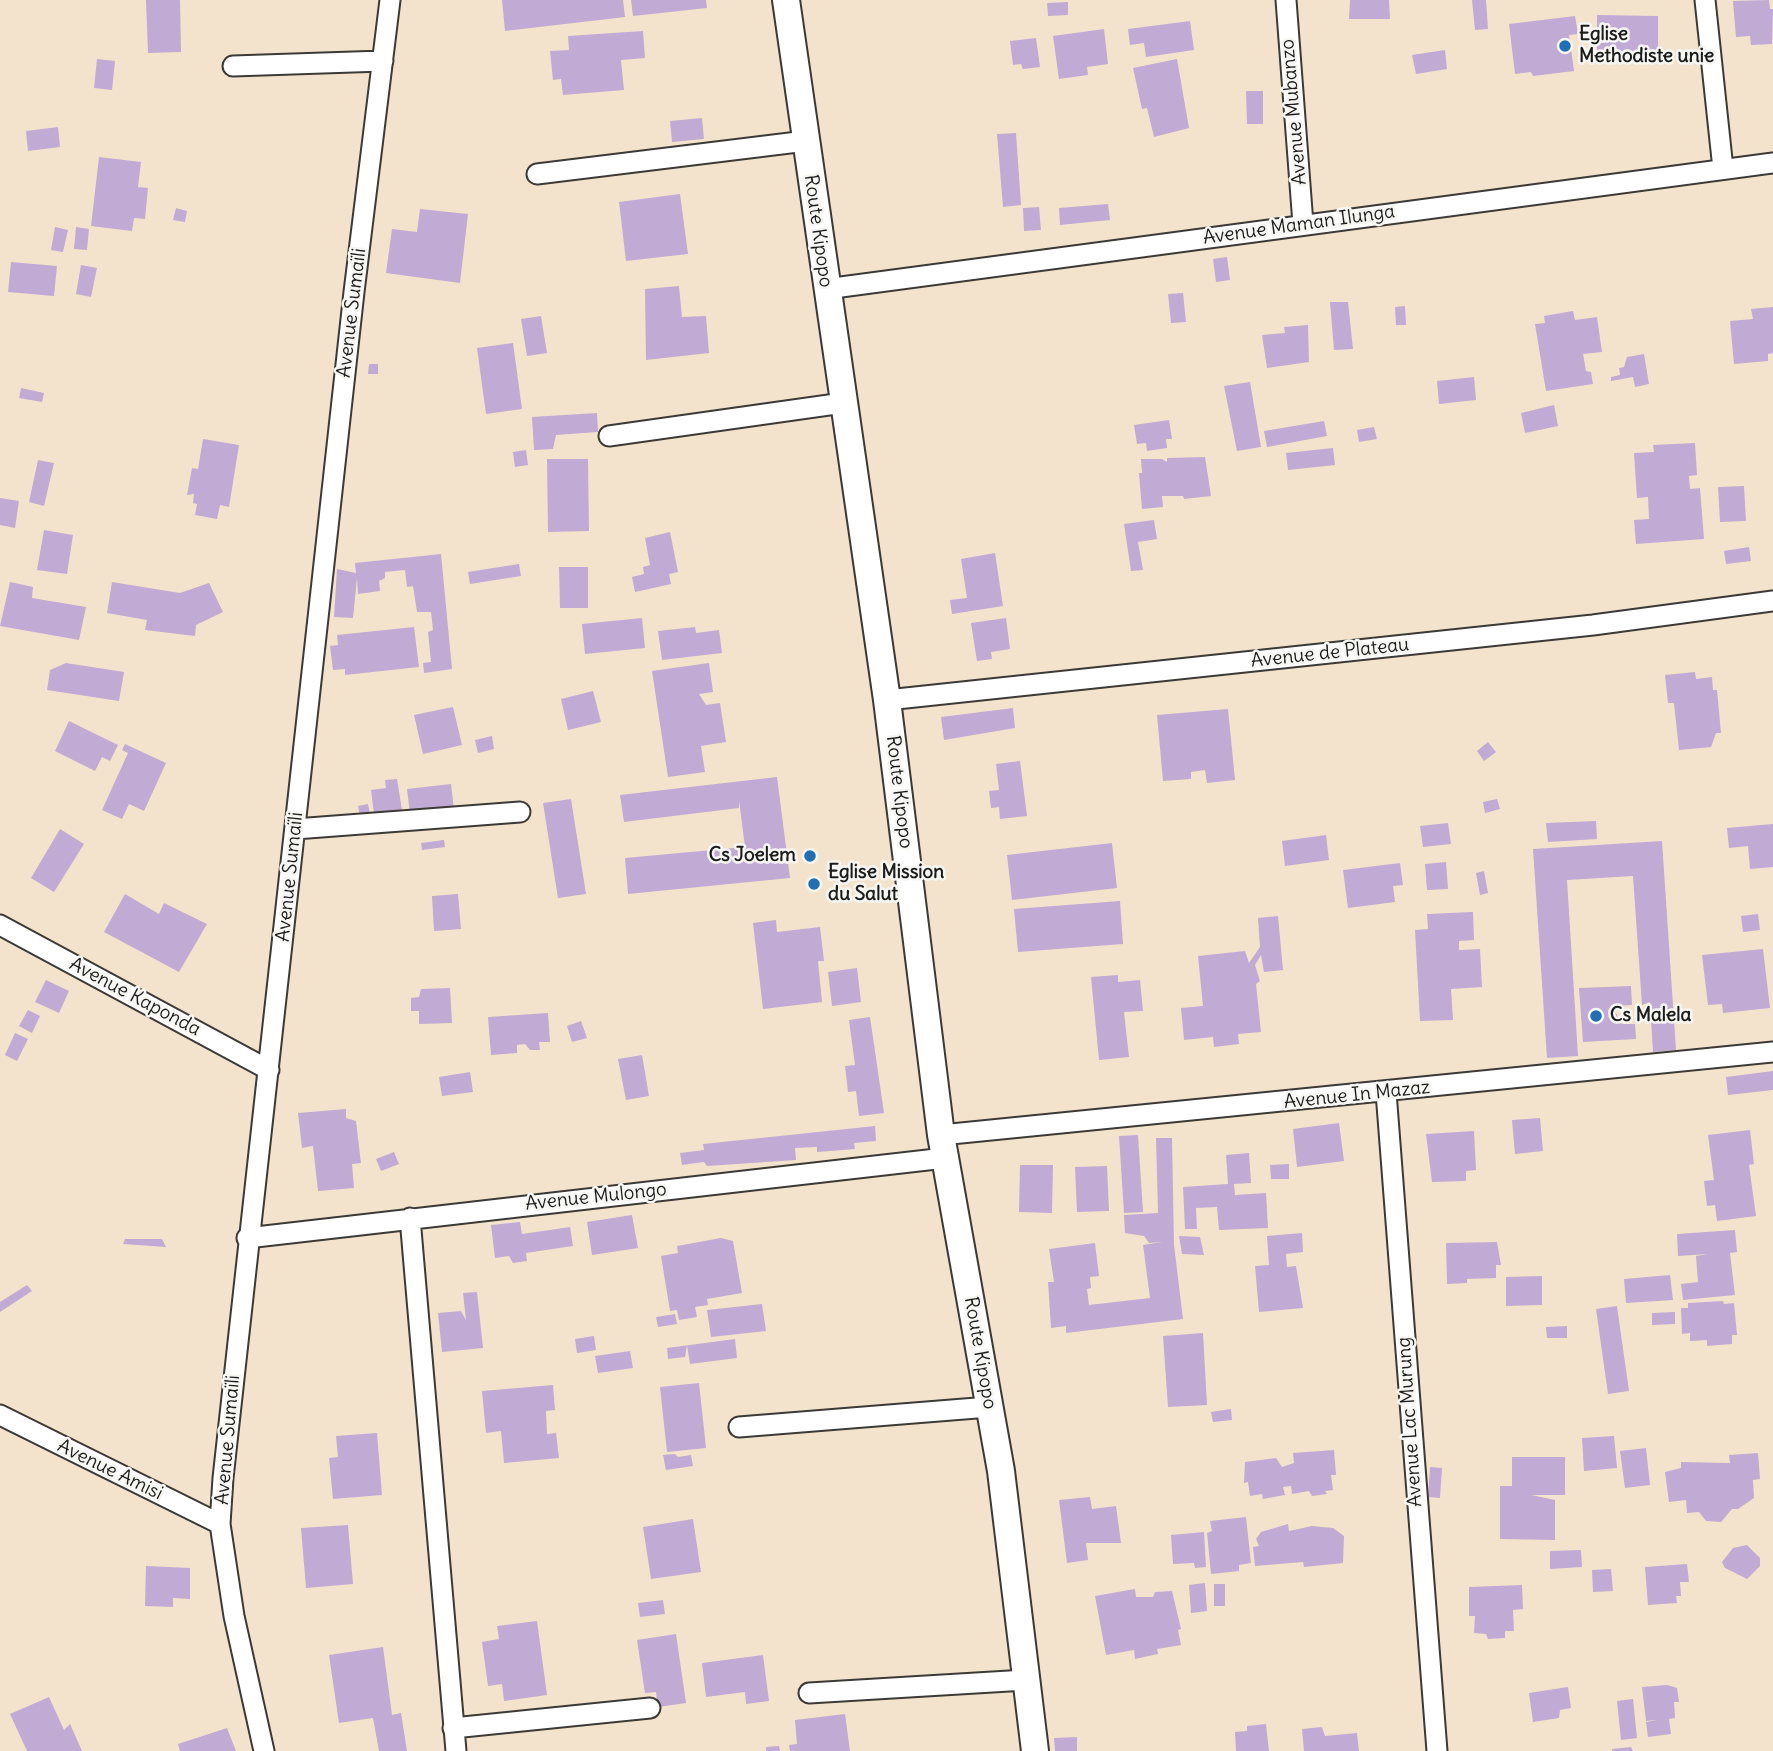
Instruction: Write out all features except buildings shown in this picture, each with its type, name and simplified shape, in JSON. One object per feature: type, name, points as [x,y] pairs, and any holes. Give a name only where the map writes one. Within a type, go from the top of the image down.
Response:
[{"type":"main road","name":"Route Kipopo","points":[[786,0],[887,700],[943,1146],[1000,1471],[1035,1751]]},
{"type":"street","name":"Avenue Sumaïli","points":[[264,1751],[234,1616],[220,1524],[247,1238],[269,1070],[390,0]]},
{"type":"street","name":"Avenue Mubanzo","points":[[1286,0],[1303,224]]},
{"type":"street","points":[[1705,0],[1723,169]]},
{"type":"street","points":[[233,66],[383,61]]},
{"type":"street","points":[[537,174],[806,141]]},
{"type":"street","name":"Avenue Maman Ilunga","points":[[826,289],[1773,163]]},
{"type":"street","points":[[609,436],[843,403]]},
{"type":"street","name":"Avenue de Plateau","points":[[887,700],[1579,626],[1773,601]]},
{"type":"street","points":[[295,829],[520,812]]},
{"type":"street","name":"Avenue Kaponda","points":[[0,925],[269,1070]]},
{"type":"street","name":"Avenue In Mazaz","points":[[943,1146],[1386,1092],[1773,1052]]},
{"type":"street","name":"Avenue Lac Murung","points":[[1386,1092],[1437,1751]]},
{"type":"street","name":"Avenue Mulongo","points":[[247,1238],[943,1146]]},
{"type":"street","points":[[410,1218],[456,1751]]},
{"type":"street","points":[[739,1427],[989,1406]]},
{"type":"street","name":"Avenue Amisi","points":[[0,1415],[220,1524]]},
{"type":"street","points":[[808,1693],[1026,1680]]},
{"type":"street","points":[[453,1728],[650,1708]]},
{"type":"place","name":"Eglise Methodiste unie","points":[[1565,46]]},
{"type":"place","name":"Cs Joelem","points":[[810,856]]},
{"type":"place","name":"Eglise Mission du Salut","points":[[814,884]]},
{"type":"place","name":"Cs Malela","points":[[1596,1016]]}]
